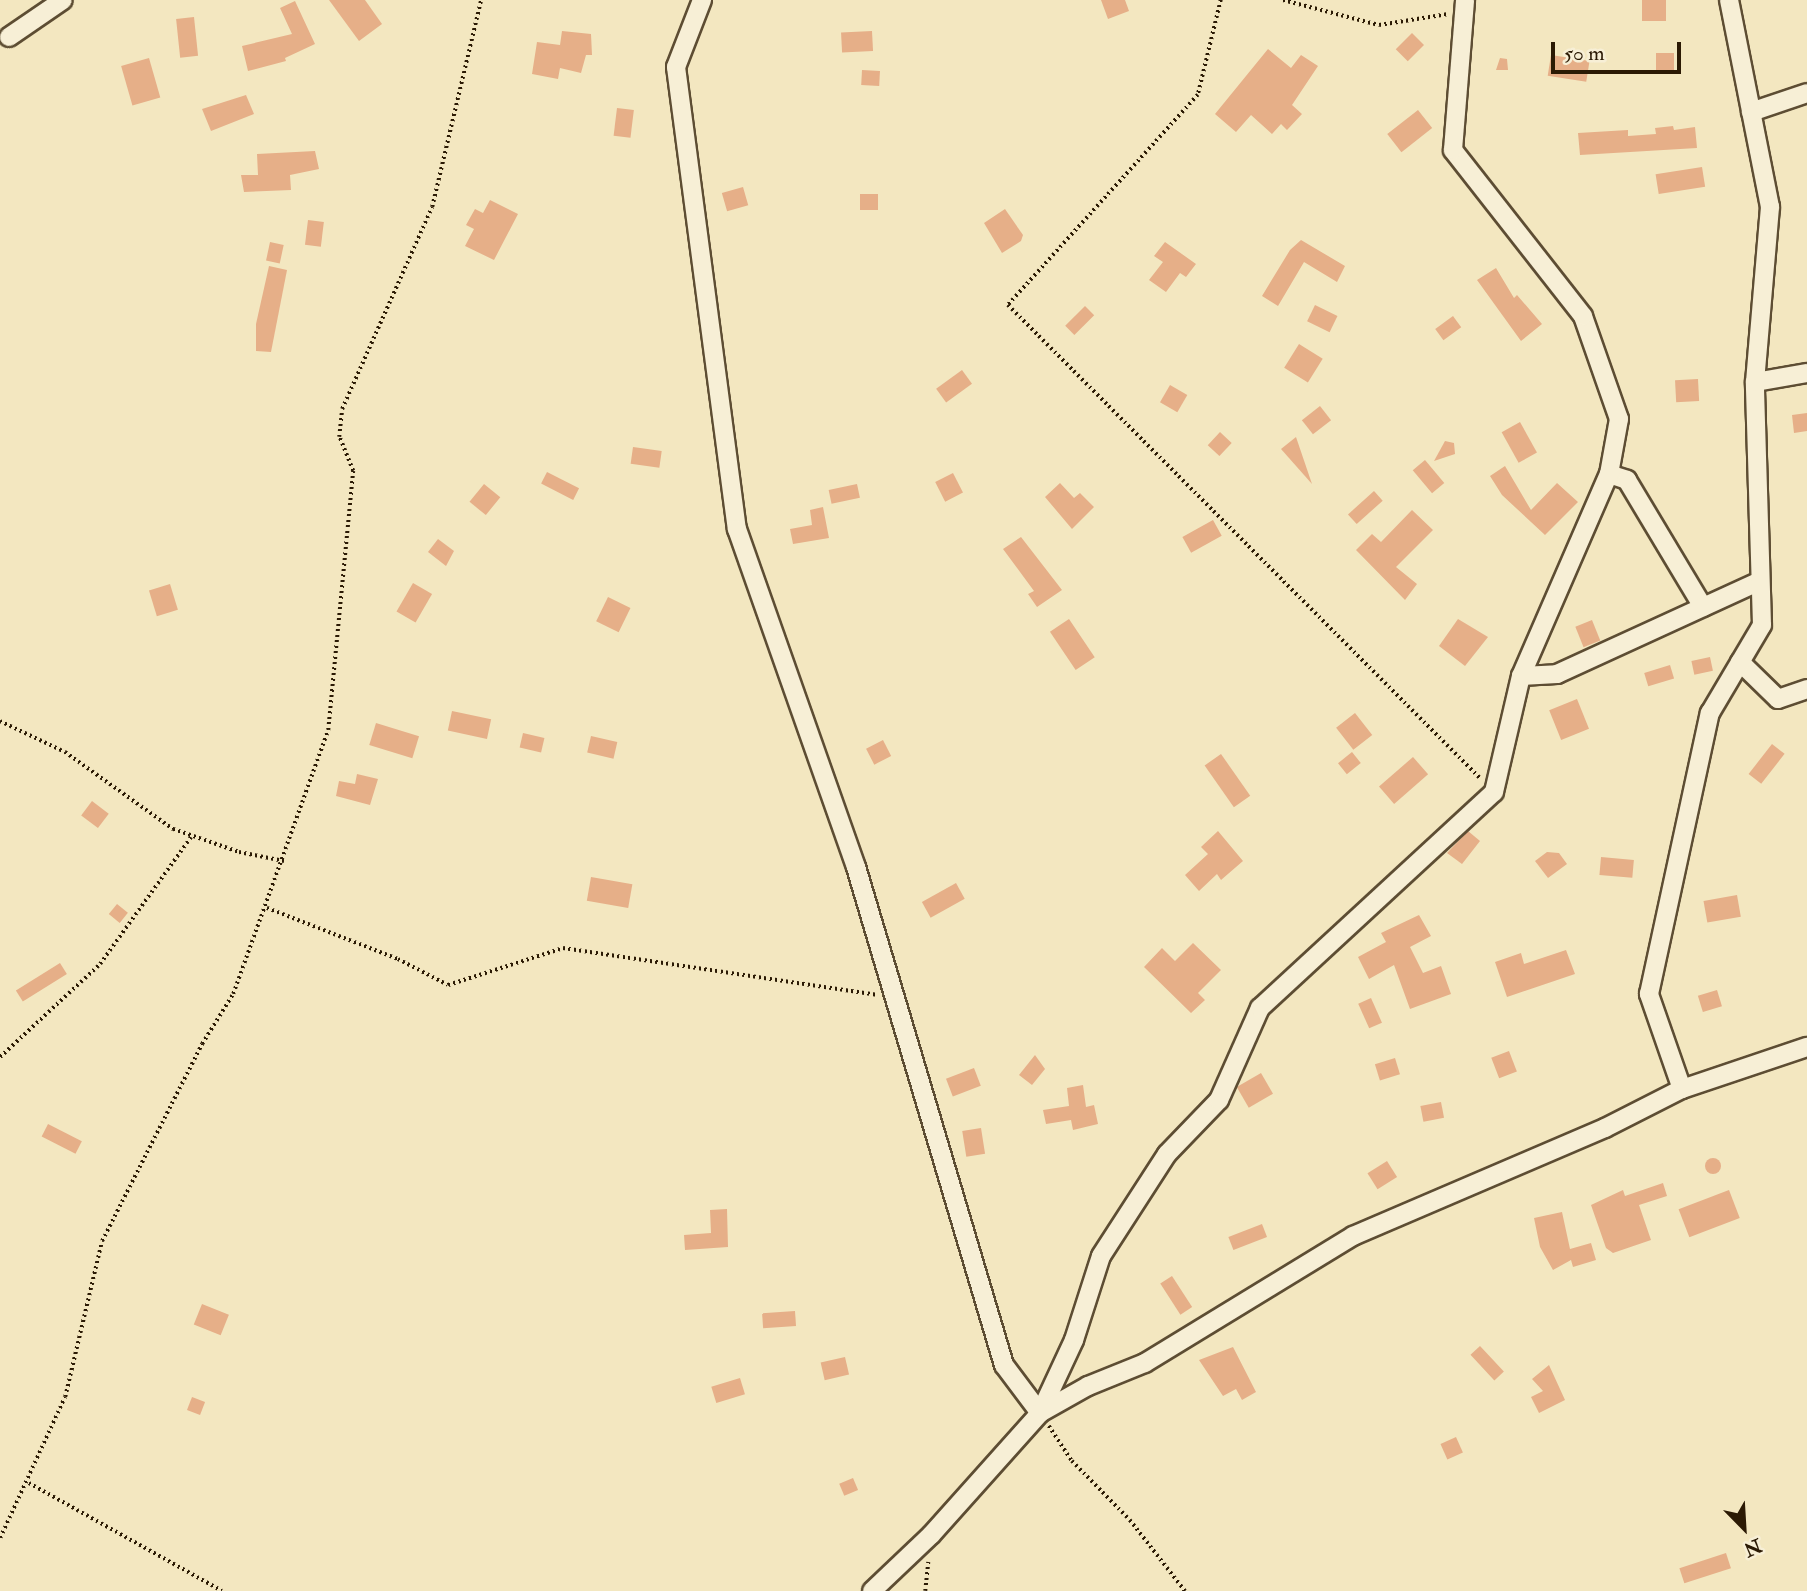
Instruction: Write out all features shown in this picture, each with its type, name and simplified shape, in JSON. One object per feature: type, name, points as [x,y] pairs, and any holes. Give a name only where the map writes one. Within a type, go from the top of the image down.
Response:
[{"type":"street","points":[[9,37],[64,0]]},
{"type":"street","points":[[702,0],[676,67],[737,529],[856,867],[892,997],[1004,1365],[1040,1413]]},
{"type":"street","points":[[1682,1089],[1649,994],[1710,713],[1762,625],[1755,382],[1770,207],[1729,0]]},
{"type":"street","points":[[872,1591],[930,1535],[1040,1413],[1074,1340],[1101,1256],[1167,1154],[1219,1100],[1259,1007],[1494,792],[1521,676],[1609,474],[1619,419],[1583,316],[1453,149],[1463,6]]},
{"type":"street","points":[[1751,112],[1807,93]]},
{"type":"street","points":[[1755,382],[1807,373]]},
{"type":"street","points":[[1609,474],[1627,480],[1703,607]]},
{"type":"street","points":[[1521,676],[1557,674],[1760,581]]},
{"type":"street","points":[[1740,662],[1778,699],[1807,689]]},
{"type":"street","points":[[1040,1413],[1088,1386],[1145,1363],[1353,1236],[1605,1128],[1682,1089],[1807,1047]]},
{"type":"path","points":[[0,1538],[65,1397],[102,1241],[202,1044],[233,994],[284,861],[328,730],[353,471],[339,437],[342,410],[432,207],[481,0]]},
{"type":"path","points":[[1222,0],[1198,95],[1009,305],[1494,792]]},
{"type":"path","points":[[1283,0],[1379,25],[1463,6]]},
{"type":"path","points":[[0,722],[65,752],[100,780],[191,837],[284,861]]},
{"type":"path","points":[[0,1057],[100,964],[191,837]]},
{"type":"path","points":[[267,908],[398,959],[448,985],[563,948],[892,997]]},
{"type":"path","points":[[1040,1413],[1072,1461],[1130,1520],[1185,1591]]},
{"type":"path","points":[[28,1482],[222,1591]]},
{"type":"building","points":[[329,0],[365,0],[382,24],[359,41]]},
{"type":"building","points":[[1101,0],[1125,0],[1129,11],[1108,19]]},
{"type":"building","points":[[1642,0],[1666,0],[1666,21],[1642,21]]},
{"type":"building","points":[[295,1],[315,44],[285,58],[286,61],[248,71],[242,46],[292,34],[280,8]]},
{"type":"building","points":[[194,17],[198,56],[180,58],[176,19]]},
{"type":"building","points":[[562,31],[591,34],[592,55],[586,55],[581,73],[560,68],[558,79],[532,74],[537,42],[560,45]]},
{"type":"building","points":[[872,31],[873,51],[842,53],[841,33]]},
{"type":"building","points":[[1412,33],[1424,45],[1408,61],[1396,49]]},
{"type":"building","points":[[1268,49],[1291,68],[1301,55],[1318,66],[1292,105],[1302,114],[1287,130],[1281,124],[1272,134],[1251,115],[1236,132],[1215,114]]},
{"type":"building","points":[[1656,53],[1674,53],[1674,74],[1656,74]]},
{"type":"building","points":[[1551,55],[1590,61],[1586,82],[1548,76]]},
{"type":"building","points":[[149,58],[160,97],[132,105],[121,66]]},
{"type":"building","points":[[1500,58],[1507,59],[1508,70],[1496,70]]},
{"type":"building","points":[[862,70],[880,71],[879,86],[861,85]]},
{"type":"building","points":[[246,95],[254,114],[211,131],[202,109]]},
{"type":"building","points":[[617,108],[634,110],[630,138],[614,136]]},
{"type":"building","points":[[1418,110],[1432,128],[1401,152],[1387,134]]},
{"type":"building","points":[[1673,126],[1674,130],[1695,127],[1697,148],[1580,155],[1578,133],[1628,130],[1628,136],[1656,134],[1655,128]]},
{"type":"building","points":[[315,151],[319,169],[290,175],[291,190],[244,192],[241,175],[258,175],[257,154]]},
{"type":"building","points":[[1702,167],[1705,187],[1659,194],[1656,174]]},
{"type":"building","points":[[743,187],[748,205],[727,211],[722,193]]},
{"type":"building","points":[[860,194],[878,194],[878,210],[860,210]]},
{"type":"building","points":[[490,200],[518,214],[494,260],[465,246],[474,229],[466,225],[475,209],[483,213]]},
{"type":"building","points":[[1005,209],[1023,235],[1021,241],[1002,253],[984,223]]},
{"type":"building","points":[[308,220],[324,222],[321,247],[305,245]]},
{"type":"building","points":[[1301,240],[1345,266],[1337,282],[1304,262],[1278,306],[1262,296],[1290,250]]},
{"type":"building","points":[[270,242],[284,245],[280,263],[266,261]]},
{"type":"building","points":[[1165,242],[1196,264],[1186,277],[1180,273],[1166,292],[1149,280],[1163,262],[1154,256]]},
{"type":"building","points":[[269,266],[287,270],[271,352],[256,351],[256,324]]},
{"type":"building","points":[[1496,268],[1514,298],[1517,295],[1542,324],[1521,341],[1477,280]]},
{"type":"building","points":[[1315,305],[1337,316],[1330,332],[1307,321]]},
{"type":"building","points":[[1085,306],[1094,315],[1074,335],[1065,326]]},
{"type":"building","points":[[1453,316],[1461,327],[1443,340],[1435,329]]},
{"type":"building","points":[[1299,344],[1323,359],[1308,383],[1284,368]]},
{"type":"building","points":[[962,370],[972,384],[946,403],[936,389]]},
{"type":"building","points":[[1698,379],[1699,401],[1676,402],[1675,380]]},
{"type":"building","points":[[1170,385],[1187,395],[1177,412],[1160,402]]},
{"type":"building","points":[[1320,406],[1331,420],[1313,434],[1302,420]]},
{"type":"building","points":[[1807,413],[1807,431],[1794,433],[1792,415]]},
{"type":"building","points":[[1520,422],[1537,453],[1519,463],[1502,432]]},
{"type":"building","points":[[1220,432],[1232,443],[1219,456],[1208,445]]},
{"type":"building","points":[[1296,437],[1312,484],[1281,449]]},
{"type":"building","points":[[1445,441],[1454,443],[1455,454],[1434,461]]},
{"type":"building","points":[[633,447],[662,451],[659,468],[631,464]]},
{"type":"building","points":[[1425,460],[1444,483],[1432,493],[1413,470]]},
{"type":"building","points":[[1505,466],[1531,510],[1557,483],[1578,502],[1545,535],[1502,495],[1490,476]]},
{"type":"building","points":[[547,472],[579,488],[573,500],[541,484]]},
{"type":"building","points":[[953,473],[963,493],[945,502],[935,482]]},
{"type":"building","points":[[1060,483],[1074,498],[1080,493],[1094,507],[1072,529],[1045,497]]},
{"type":"building","points":[[484,484],[500,497],[486,515],[470,502]]},
{"type":"building","points":[[857,484],[860,498],[832,504],[829,490]]},
{"type":"building","points":[[1374,491],[1383,501],[1357,524],[1348,514]]},
{"type":"building","points":[[823,507],[829,538],[793,544],[790,529],[812,525],[810,510]]},
{"type":"building","points":[[1412,510],[1433,530],[1396,567],[1417,584],[1405,600],[1356,550],[1372,534],[1381,542]]},
{"type":"building","points":[[1213,520],[1222,536],[1191,553],[1182,537]]},
{"type":"building","points":[[1021,537],[1062,590],[1037,607],[1028,594],[1034,591],[1003,549]]},
{"type":"building","points":[[438,539],[454,551],[446,566],[428,552]]},
{"type":"building","points":[[413,583],[432,594],[416,623],[396,612]]},
{"type":"building","points":[[170,584],[178,610],[157,616],[149,590]]},
{"type":"building","points":[[608,597],[630,608],[619,632],[596,621]]},
{"type":"building","points":[[1069,619],[1095,657],[1076,670],[1050,632]]},
{"type":"building","points":[[1458,619],[1488,637],[1465,666],[1439,646]]},
{"type":"building","points":[[1592,620],[1600,640],[1584,647],[1575,627]]},
{"type":"building","points":[[1710,657],[1713,671],[1694,675],[1691,661]]},
{"type":"building","points":[[1670,665],[1674,678],[1648,686],[1644,673]]},
{"type":"building","points":[[1577,699],[1589,729],[1561,740],[1549,710]]},
{"type":"building","points":[[452,711],[491,719],[487,739],[448,731]]},
{"type":"building","points":[[1355,713],[1372,735],[1353,750],[1336,728]]},
{"type":"building","points":[[376,723],[419,736],[412,758],[369,745]]},
{"type":"building","points":[[523,733],[544,738],[541,753],[520,748]]},
{"type":"building","points":[[591,736],[617,742],[613,759],[587,753]]},
{"type":"building","points":[[883,740],[891,756],[874,765],[866,749]]},
{"type":"building","points":[[1772,744],[1785,754],[1761,784],[1749,774]]},
{"type":"building","points":[[1352,752],[1361,763],[1347,774],[1338,763]]},
{"type":"building","points":[[1221,754],[1250,796],[1234,807],[1205,765]]},
{"type":"building","points":[[1413,757],[1428,774],[1394,804],[1379,787]]},
{"type":"building","points":[[357,774],[378,779],[370,805],[336,796],[339,781],[355,784]]},
{"type":"building","points":[[92,801],[109,814],[98,828],[81,815]]},
{"type":"building","points":[[1218,831],[1243,861],[1221,880],[1217,874],[1199,891],[1185,875],[1208,854],[1201,847]]},
{"type":"building","points":[[1468,831],[1480,841],[1462,864],[1447,853]]},
{"type":"building","points":[[1547,852],[1559,853],[1567,864],[1548,878],[1535,861]]},
{"type":"building","points":[[1601,857],[1634,860],[1632,878],[1599,875]]},
{"type":"building","points":[[591,877],[632,884],[628,908],[587,901]]},
{"type":"building","points":[[956,883],[965,899],[931,918],[922,902]]},
{"type":"building","points":[[1737,895],[1741,917],[1707,923],[1704,901]]},
{"type":"building","points":[[117,904],[128,913],[120,923],[109,914]]},
{"type":"building","points":[[1419,915],[1431,936],[1410,947],[1423,973],[1441,966],[1451,994],[1410,1009],[1394,965],[1369,979],[1358,957],[1386,942],[1381,933]]},
{"type":"building","points":[[1193,943],[1221,970],[1198,993],[1205,1000],[1191,1013],[1144,967],[1162,948],[1175,961]]},
{"type":"building","points":[[1566,950],[1575,974],[1507,997],[1495,962],[1521,953],[1524,964]]},
{"type":"building","points":[[60,963],[67,974],[23,1002],[16,991]]},
{"type":"building","points":[[1717,990],[1722,1006],[1703,1012],[1698,996]]},
{"type":"building","points":[[1371,998],[1382,1023],[1369,1028],[1358,1004]]},
{"type":"building","points":[[1509,1051],[1517,1072],[1499,1078],[1491,1058]]},
{"type":"building","points":[[1035,1055],[1045,1069],[1032,1085],[1019,1075]]},
{"type":"building","points":[[1395,1058],[1400,1074],[1380,1080],[1375,1064]]},
{"type":"building","points":[[974,1068],[981,1086],[953,1096],[946,1079]]},
{"type":"building","points":[[1261,1073],[1273,1094],[1249,1108],[1237,1087]]},
{"type":"building","points":[[1083,1085],[1086,1107],[1094,1105],[1098,1124],[1073,1130],[1071,1120],[1046,1124],[1043,1110],[1069,1106],[1067,1088]]},
{"type":"building","points":[[1441,1102],[1444,1118],[1423,1122],[1420,1106]]},
{"type":"building","points":[[48,1124],[82,1141],[76,1154],[42,1136]]},
{"type":"building","points":[[981,1128],[985,1154],[966,1157],[962,1131]]},
{"type":"building","points":[[1713,1158],[1719,1160],[1719,1172],[1713,1174],[1707,1172],[1705,1166],[1707,1160]]},
{"type":"building","points":[[1387,1161],[1397,1177],[1378,1189],[1367,1173]]},
{"type":"building","points":[[1663,1183],[1667,1196],[1639,1205],[1651,1240],[1613,1253],[1606,1248],[1591,1205],[1623,1190],[1625,1196]]},
{"type":"building","points":[[1729,1190],[1740,1218],[1689,1237],[1679,1209]]},
{"type":"building","points":[[727,1209],[728,1247],[685,1250],[684,1235],[711,1233],[710,1210]]},
{"type":"building","points":[[1562,1212],[1570,1249],[1591,1243],[1596,1260],[1573,1267],[1571,1260],[1553,1270],[1540,1247],[1534,1218]]},
{"type":"building","points":[[1262,1224],[1267,1237],[1233,1250],[1228,1237]]},
{"type":"building","points":[[1172,1276],[1192,1307],[1180,1315],[1160,1284]]},
{"type":"building","points":[[202,1304],[229,1315],[221,1335],[194,1324]]},
{"type":"building","points":[[795,1311],[796,1326],[763,1328],[762,1313]]},
{"type":"building","points":[[1480,1346],[1504,1372],[1494,1380],[1470,1355]]},
{"type":"building","points":[[1233,1347],[1256,1392],[1242,1400],[1236,1389],[1223,1396],[1199,1360]]},
{"type":"building","points":[[845,1357],[849,1375],[825,1380],[821,1363]]},
{"type":"building","points":[[1549,1365],[1565,1400],[1539,1413],[1531,1397],[1543,1391],[1532,1379]]},
{"type":"building","points":[[740,1378],[745,1394],[716,1403],[711,1387]]},
{"type":"building","points":[[192,1397],[205,1402],[200,1415],[187,1410]]},
{"type":"building","points":[[1456,1437],[1463,1453],[1447,1459],[1440,1444]]},
{"type":"building","points":[[853,1478],[858,1490],[844,1496],[839,1484]]},
{"type":"building","points":[[1726,1553],[1731,1568],[1684,1583],[1679,1568]]}]
